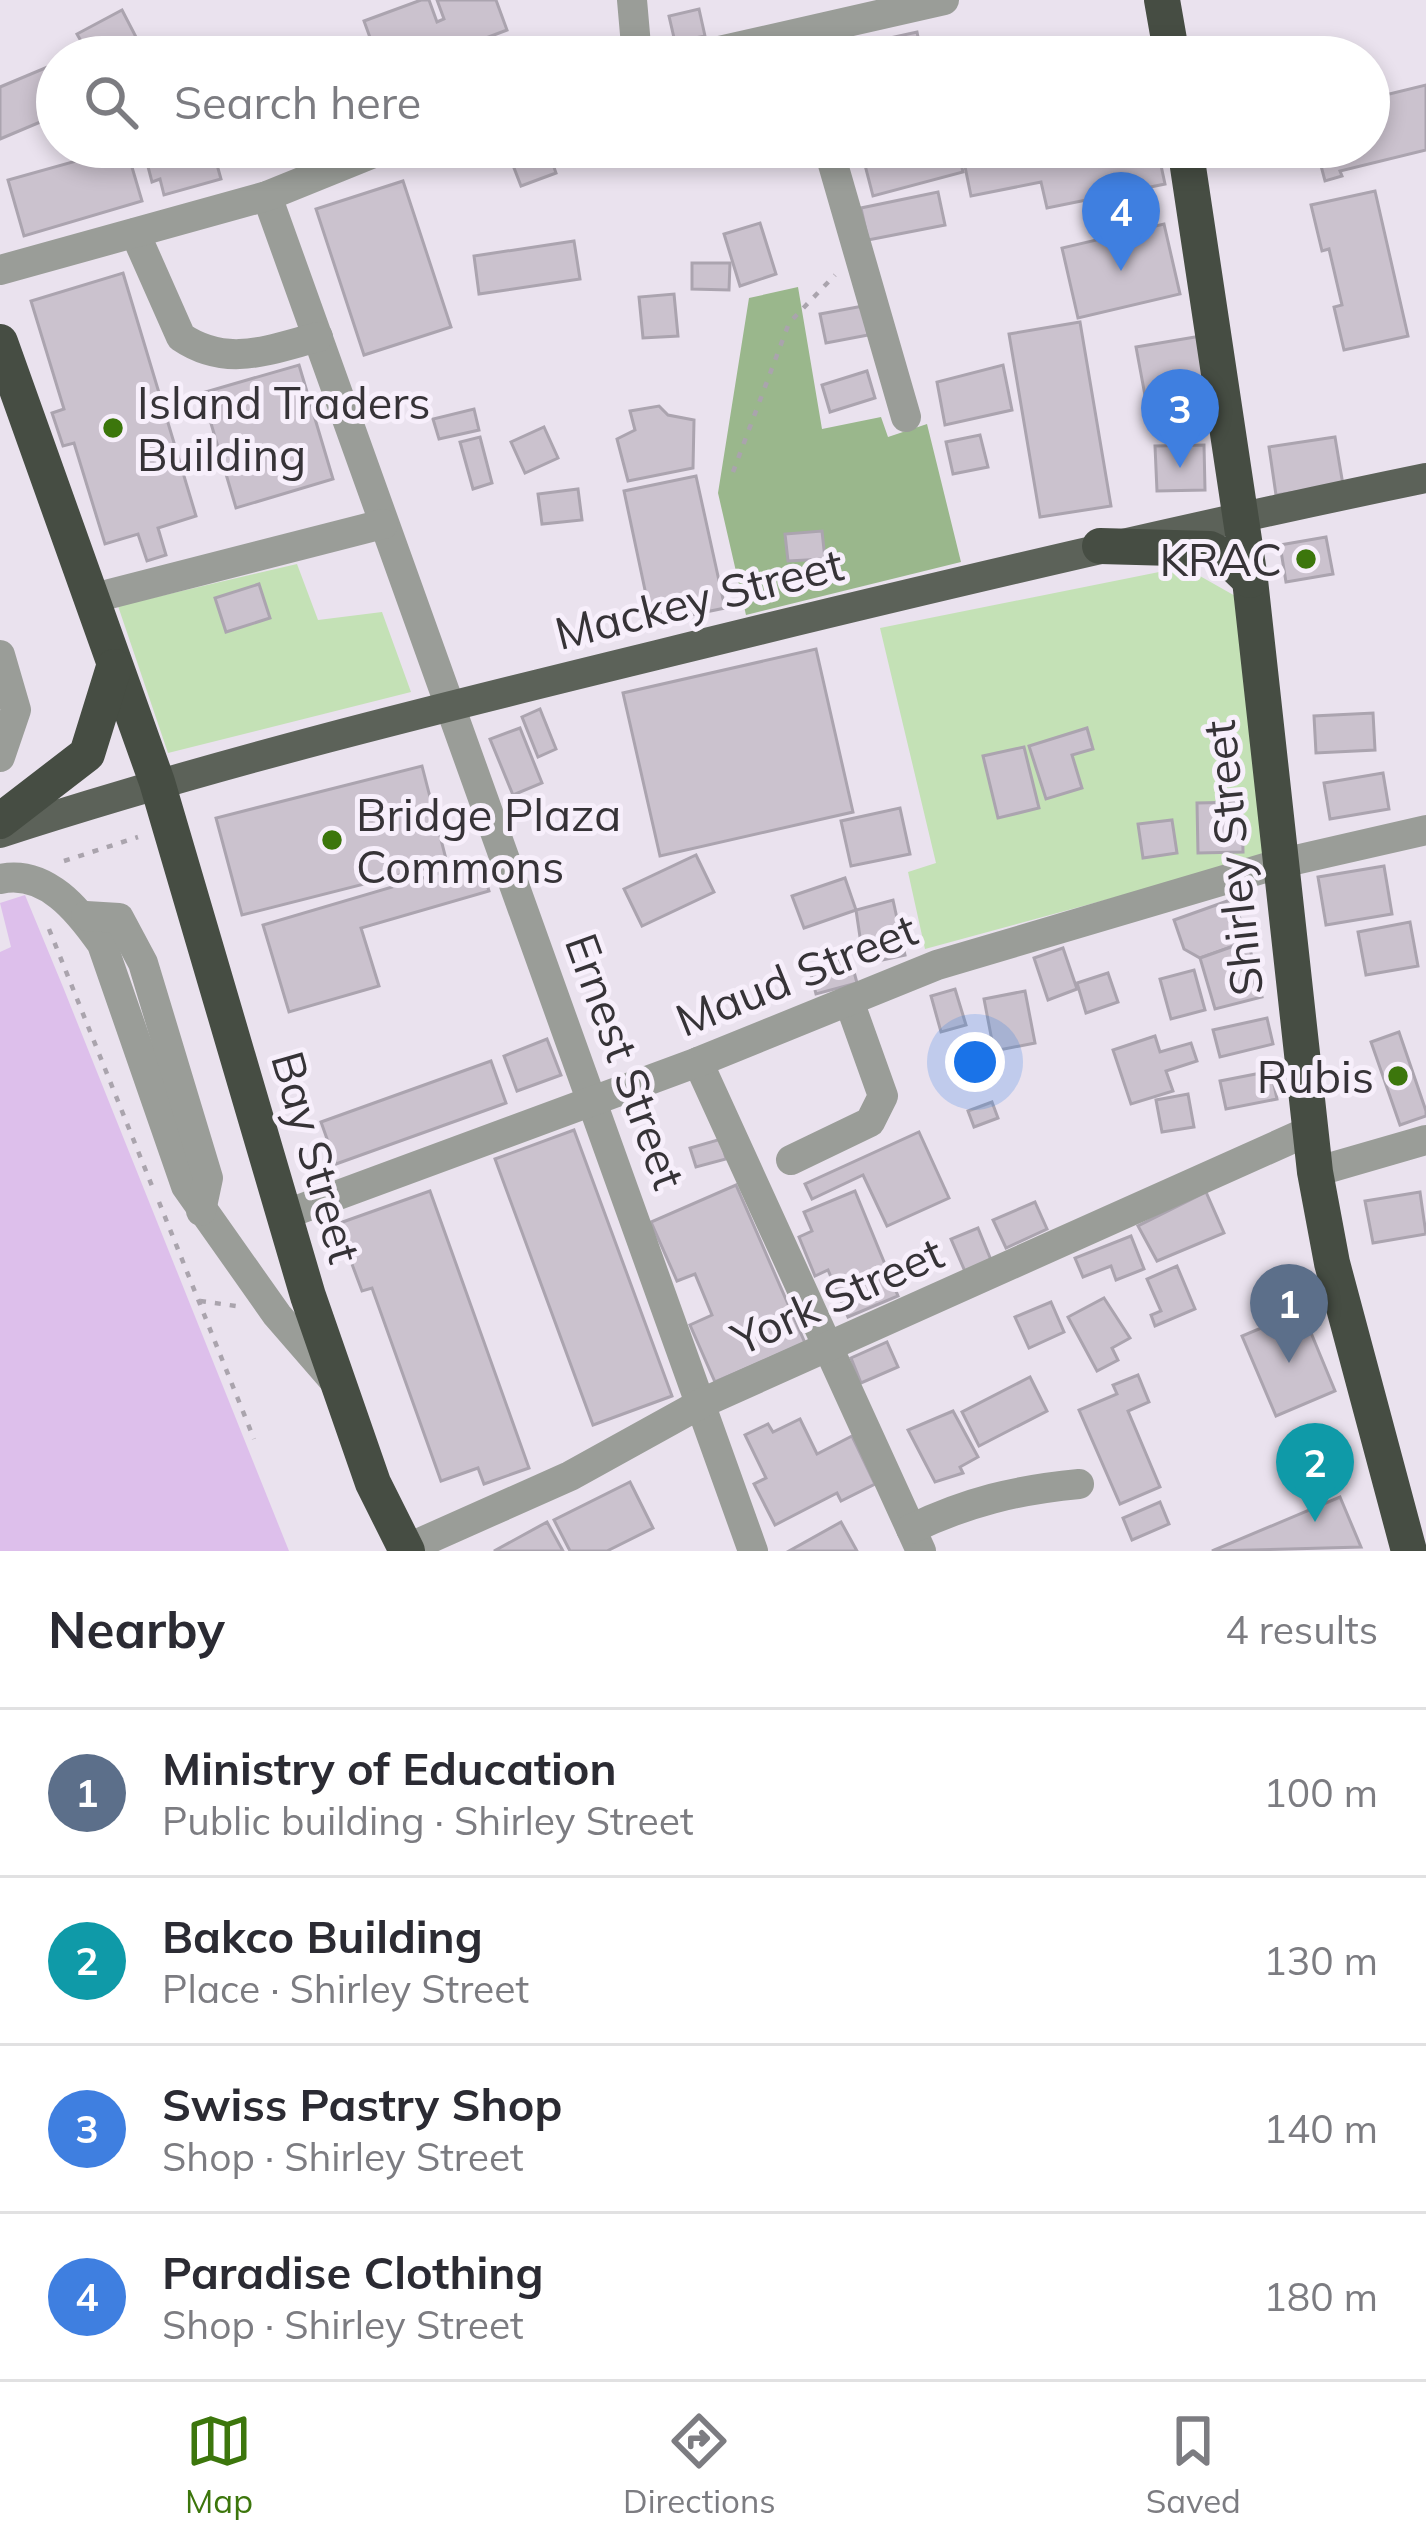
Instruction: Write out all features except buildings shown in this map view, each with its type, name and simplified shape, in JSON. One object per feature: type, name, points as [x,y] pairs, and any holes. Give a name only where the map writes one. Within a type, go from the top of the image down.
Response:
[{"type":"highway","points":[[1162,0],[1168,36]]},
{"type":"highway","name":"Shirley Street","points":[[1188,168],[1250,580],[1315,1172],[1332,1263],[1409,1551]]},
{"type":"highway","name":"Bay Street","points":[[0,342],[158,782],[284,1215],[341,1389],[373,1484],[406,1550]]},
{"type":"highway","points":[[1100,546],[1210,549],[1250,580]]},
{"type":"highway","points":[[0,820],[87,754],[114,668]]},
{"type":"main road","name":"Mackey Street","points":[[0,833],[158,782],[452,705],[1100,546],[1426,478]]},
{"type":"street","points":[[632,0],[635,36]]},
{"type":"street","points":[[832,36],[933,2]]},
{"type":"street","points":[[0,270],[267,196],[347,168]]},
{"type":"street","points":[[834,168],[907,417]]},
{"type":"street","name":"Ernest Street","points":[[267,196],[753,1551]]},
{"type":"street","points":[[135,233],[181,337],[196,347],[226,358],[318,337]]},
{"type":"street","points":[[90,599],[382,524]]},
{"type":"street","points":[[0,655],[16,710],[0,758]]},
{"type":"street","name":"Maud Street","points":[[284,1215],[698,1062],[937,965],[1282,863],[1426,830]]},
{"type":"street","points":[[0,879],[17,875],[37,881],[86,916],[101,944],[176,1166],[201,1211],[284,1325],[341,1389]]},
{"type":"street","points":[[791,1160],[870,1122],[883,1096],[849,1001]]},
{"type":"street","points":[[698,1062],[824,1349],[916,1540],[986,1497],[1078,1484]]},
{"type":"street","name":"York Street","points":[[406,1550],[570,1476],[702,1403],[1309,1131]]},
{"type":"street","points":[[1315,1172],[1426,1140]]},
{"type":"path","points":[[733,472],[789,322],[830,278],[860,260]]},
{"type":"path","points":[[50,858],[77,861],[170,826]]},
{"type":"green space","points":[[798,287],[822,429],[881,417],[888,437],[927,424],[961,562],[746,615],[718,493],[749,298]]},
{"type":"green space","points":[[297,564],[318,620],[382,612],[411,692],[168,753],[118,606]]},
{"type":"green space","points":[[1184,567],[1237,597],[1267,856],[925,949],[908,872],[936,863],[880,628]]},
{"type":"shaded area","points":[[25,895],[289,1551],[0,1551],[0,952],[11,947],[0,903]]},
{"type":"place","name":"Paradise Clothing","points":[[1121,271]]},
{"type":"place","name":"Island Traders Building","points":[[113,428]]},
{"type":"place","name":"Swiss Pastry Shop","points":[[1180,468]]},
{"type":"place","name":"KRAC","points":[[1306,559]]},
{"type":"place","name":"Bridge Plaza Commons","points":[[332,840]]},
{"type":"place","name":"Rubis","points":[[1398,1076]]},
{"type":"place","name":"Ministry of Education","points":[[1289,1363]]},
{"type":"place","name":"Bakco Building","points":[[1315,1522]]}]
